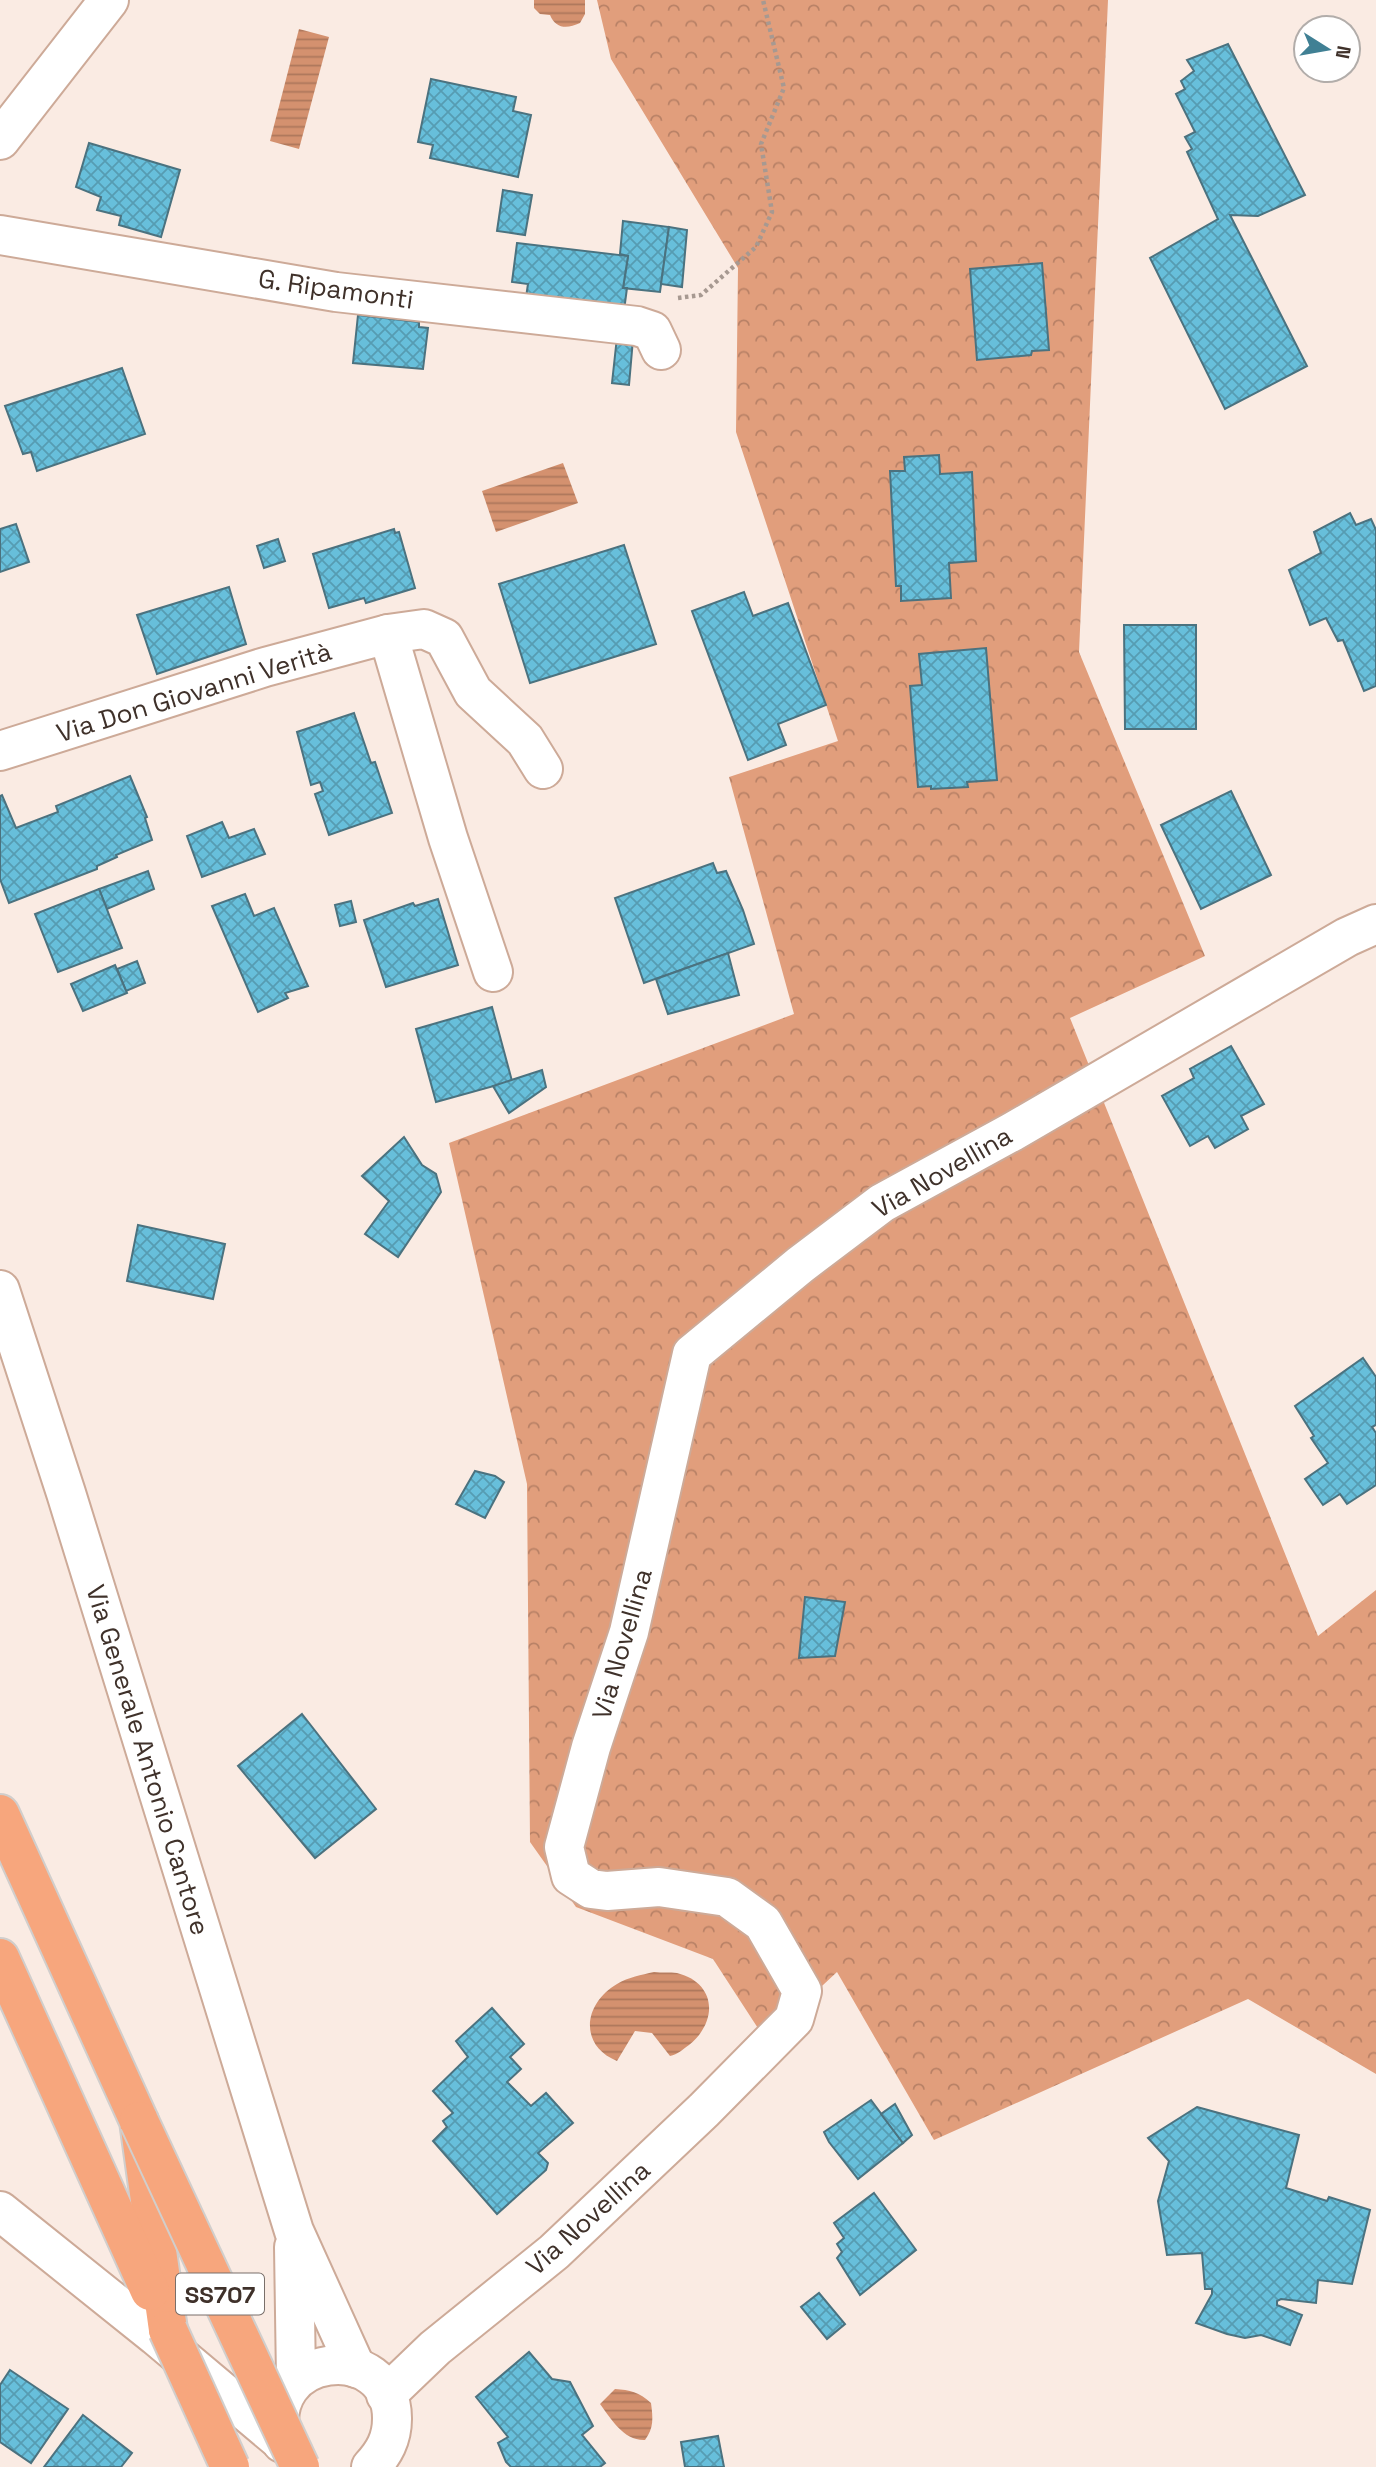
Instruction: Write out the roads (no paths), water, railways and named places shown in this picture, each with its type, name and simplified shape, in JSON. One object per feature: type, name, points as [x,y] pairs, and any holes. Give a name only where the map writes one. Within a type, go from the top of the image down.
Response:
[{"type":"highway","name":"SS707","points":[[0,1814],[293,2458]]},
{"type":"highway","name":"SS707","points":[[0,1958],[162,2333],[230,2467]]},
{"type":"highway","name":"SS707","points":[[139,2121],[162,2333]]},
{"type":"street","points":[[0,140],[109,0]]},
{"type":"street","name":"G. Ripamonti","points":[[0,235],[336,292],[637,326],[652,331],[661,350]]},
{"type":"street","name":"Via Don Giovanni Verità","points":[[0,751],[265,667],[388,634],[424,629],[444,638],[473,692],[525,740],[543,769]]},
{"type":"street","points":[[388,634],[448,838],[493,971]]},
{"type":"street","name":"Via Novellina","points":[[386,2395],[435,2348],[555,2252],[704,2110],[794,2019],[802,1992],[763,1923],[727,1897],[659,1887],[607,1891],[591,1889],[571,1876],[564,1847],[591,1747],[629,1632],[692,1354],[800,1265],[882,1203],[1012,1132],[1347,937],[1376,924]]},
{"type":"street","name":"Via Generale Antonio Cantore","points":[[0,1290],[74,1519],[294,2231],[356,2368]]},
{"type":"street","points":[[0,2211],[162,2333],[293,2458]]},
{"type":"street","name":"Via Generale Antonio Cantore","points":[[293,2458],[289,2390],[294,2231]]},
{"type":"street","points":[[162,2333],[289,2390],[309,2370],[324,2365],[341,2364],[369,2374],[386,2395],[392,2413],[392,2431],[377,2464]]}]
